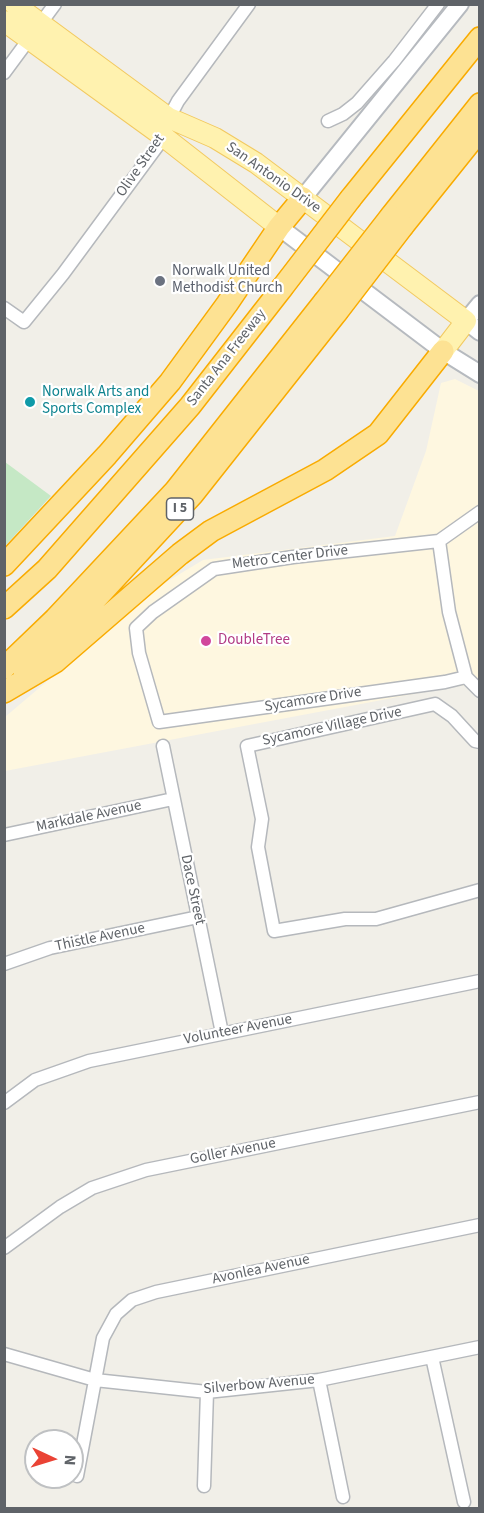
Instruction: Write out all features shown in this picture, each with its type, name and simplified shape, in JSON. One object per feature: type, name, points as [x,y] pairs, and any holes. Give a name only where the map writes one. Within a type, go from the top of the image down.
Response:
[{"type":"highway","name":"Santa Ana Freeway","points":[[4,608],[47,569],[190,406],[351,198],[480,38]]},
{"type":"highway","points":[[397,221],[480,104]]},
{"type":"highway","name":"I 5","points":[[4,691],[79,618],[193,494],[397,221],[480,130]]},
{"type":"highway","points":[[4,565],[107,455],[170,382],[227,304],[279,226],[303,198]]},
{"type":"highway","points":[[4,668],[55,619],[168,499],[331,307]]},
{"type":"highway","points":[[4,691],[55,662],[180,554],[211,531],[325,470],[378,434],[443,351]]},
{"type":"main road","name":"San Antonio Drive","points":[[14,4],[35,31],[164,137],[443,351],[480,374]]},
{"type":"main road","points":[[303,198],[460,4]]},
{"type":"main road","name":"San Antonio Drive","points":[[4,21],[35,31],[74,50],[169,118],[215,138],[256,163],[473,327]]},
{"type":"main road","points":[[443,351],[473,327],[480,304]]},
{"type":"street","points":[[4,73],[55,4]]},
{"type":"street","name":"Olive Street","points":[[4,308],[24,322],[63,274],[164,137],[169,118],[191,81],[249,4]]},
{"type":"street","points":[[328,121],[343,114],[357,103],[394,61],[438,4]]},
{"type":"street","name":"Metro Center Drive","points":[[159,722],[140,653],[136,628],[153,612],[214,568],[293,556],[439,541],[480,512]]},
{"type":"street","points":[[439,541],[449,612],[465,677],[480,691]]},
{"type":"street","name":"Sycamore Drive","points":[[159,722],[445,682],[465,677]]},
{"type":"street","name":"Sycamore Village Drive","points":[[478,740],[435,704],[247,746],[262,819],[258,847],[274,931],[345,919],[376,919],[480,890]]},
{"type":"street","name":"Dace Street","points":[[163,746],[222,1033]]},
{"type":"street","name":"Markdale Avenue","points":[[4,835],[173,799]]},
{"type":"street","name":"Thistle Avenue","points":[[4,963],[50,948],[198,917]]},
{"type":"street","name":"Volunteer Avenue","points":[[4,1103],[35,1080],[88,1061],[480,981]]},
{"type":"street","name":"Goller Avenue","points":[[4,1248],[92,1188],[146,1170],[480,1102]]},
{"type":"street","name":"Avonlea Avenue","points":[[84,1439],[103,1338],[116,1314],[132,1300],[156,1292],[480,1226]]},
{"type":"street","name":"Silverbow Avenue","points":[[4,1354],[95,1380],[207,1392],[319,1380],[480,1347]]},
{"type":"street","points":[[432,1357],[464,1502]]},
{"type":"street","points":[[319,1380],[343,1497]]},
{"type":"street","points":[[204,1486],[207,1392]]},
{"type":"shaded area","points":[[455,379],[479,391],[479,684],[451,687],[5,771],[5,717],[158,587],[203,560],[395,536],[426,451],[441,383]]},
{"type":"green space","points":[[5,462],[51,496],[5,546]]},
{"type":"place","name":"Norwalk United Methodist Church","points":[[160,281]]},
{"type":"place","name":"Norwalk Arts and Sports Complex","points":[[30,402]]},
{"type":"place","name":"DoubleTree","points":[[206,641]]}]
